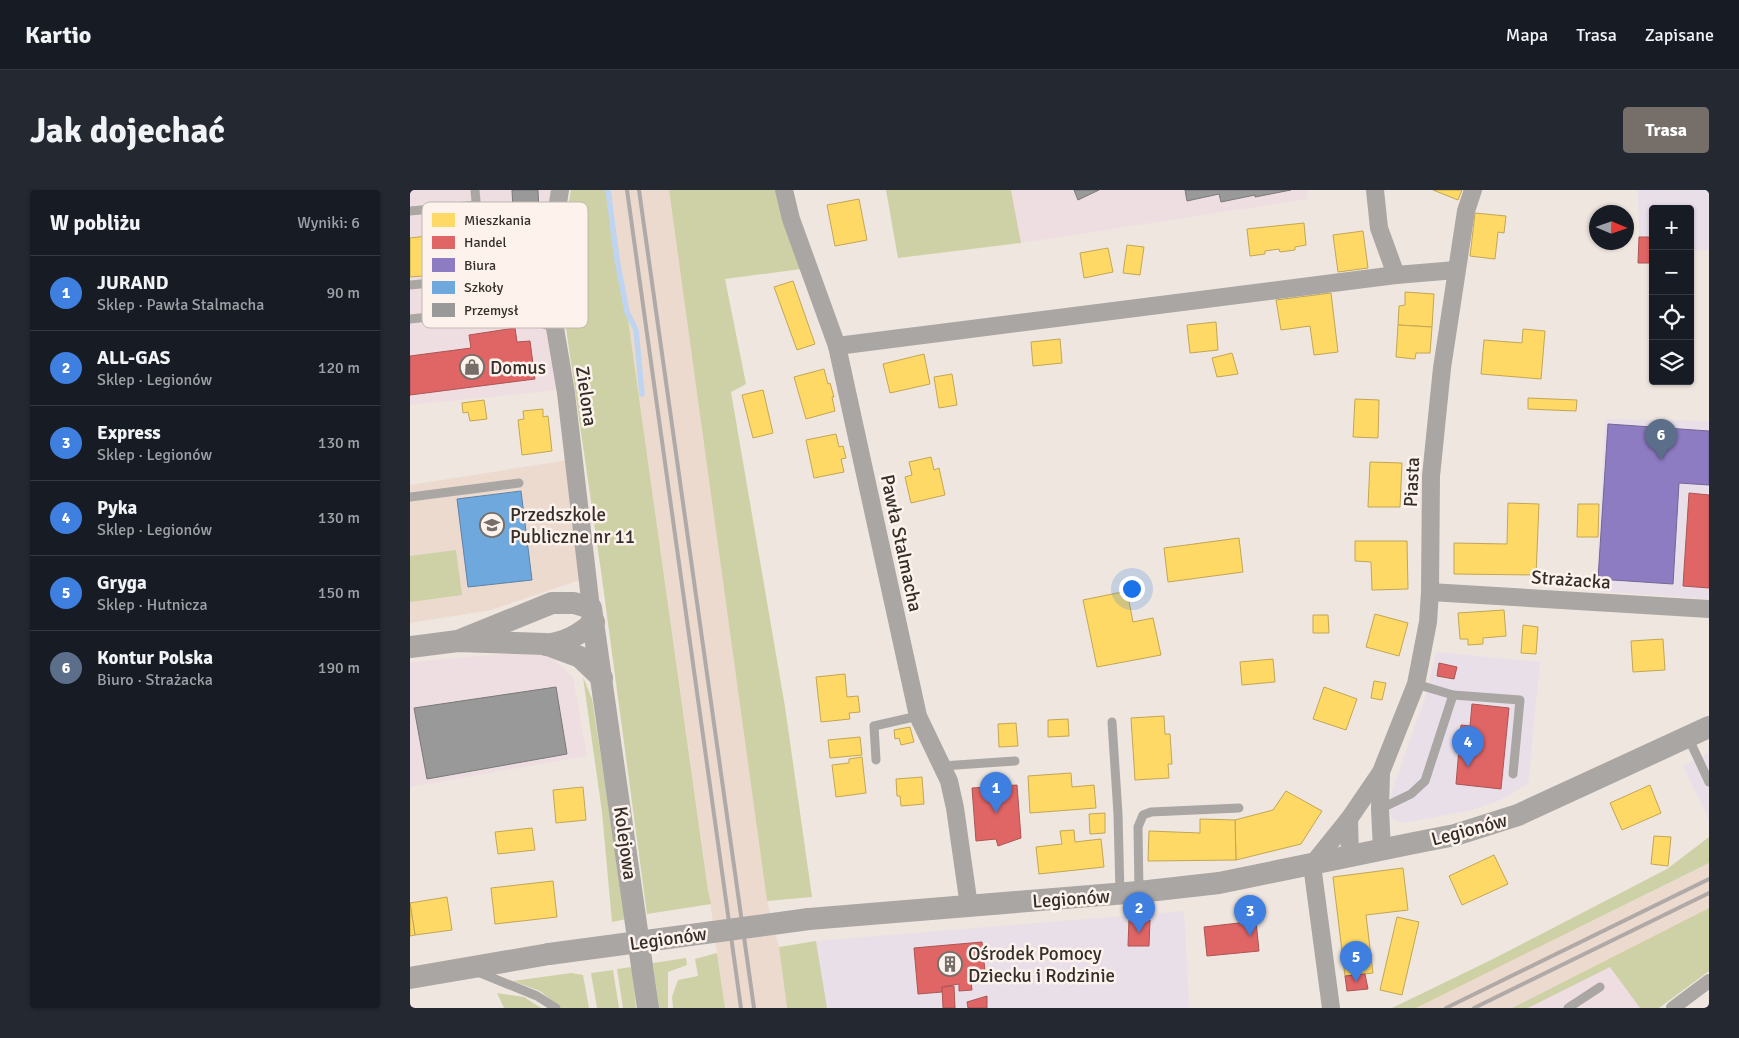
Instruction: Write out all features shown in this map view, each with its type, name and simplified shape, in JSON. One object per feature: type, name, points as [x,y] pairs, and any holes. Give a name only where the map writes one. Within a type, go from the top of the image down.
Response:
[{"type":"street","name":"Pawła Stalmacha","points":[[784,190],[791,219],[837,346],[918,716],[942,766],[955,808],[969,906]]},
{"type":"street","points":[[1376,190],[1379,228],[1396,275]]},
{"type":"street","name":"Piasta","points":[[1312,864],[1349,819],[1381,772],[1416,684],[1428,622],[1431,476],[1442,368],[1466,211],[1473,190]]},
{"type":"street","points":[[837,346],[1396,275],[1456,270]]},
{"type":"street","name":"Zielona","points":[[555,328],[566,393],[592,615]]},
{"type":"street","name":"Strażacka","points":[[1430,592],[1709,609]]},
{"type":"street","points":[[410,647],[458,641],[546,645],[570,639],[583,632],[592,615],[574,603],[552,603],[458,641]]},
{"type":"street","name":"Kolejowa","points":[[592,615],[648,1008]]},
{"type":"street","points":[[546,645],[580,657],[602,678]]},
{"type":"street","name":"Legionów","points":[[410,978],[549,954],[809,919],[1129,893],[1219,883],[1455,834],[1518,815],[1709,727]]},
{"type":"street","name":"Piasta","points":[[1381,772],[1382,850]]},
{"type":"street","points":[[1349,819],[1350,857]]},
{"type":"street","points":[[1312,864],[1332,1008]]},
{"type":"street","points":[[1673,1008],[1709,981]]},
{"type":"lane","points":[[410,497],[520,482]]},
{"type":"lane","points":[[1416,684],[1453,695],[1520,700],[1513,774]]},
{"type":"lane","points":[[1380,809],[1411,794],[1425,781],[1453,695]]},
{"type":"lane","points":[[876,760],[874,726],[918,716]]},
{"type":"lane","points":[[1112,722],[1118,814],[1129,893]]},
{"type":"lane","points":[[1688,737],[1709,782]]},
{"type":"lane","points":[[942,766],[1015,761]]},
{"type":"lane","points":[[1129,893],[1138,827],[1142,815],[1151,812],[1239,808]]},
{"type":"lane","points":[[468,968],[537,996],[556,1008]]},
{"type":"lane","points":[[1568,1008],[1600,987]]},
{"type":"shaded area","points":[[410,190],[551,190],[550,202],[422,202],[422,328],[549,328],[559,390],[410,405]]},
{"type":"shaded area","points":[[610,190],[669,190],[767,901],[779,947],[787,1008],[725,1008]]},
{"type":"shaded area","points":[[1011,190],[1306,190],[1307,199],[1021,243]]},
{"type":"shaded area","points":[[1638,190],[1709,190],[1709,250],[1694,251],[1694,205],[1649,205],[1649,237],[1639,237]]},
{"type":"shaded area","points":[[1605,419],[1709,421],[1709,599],[1596,591]]},
{"type":"shaded area","name":"Przedszkole Publiczne nr 11","points":[[568,460],[580,580],[491,610],[410,623],[410,485]]},
{"type":"shaded area","points":[[526,652],[551,657],[573,677],[587,756],[410,787],[410,662]]},
{"type":"shaded area","points":[[1436,652],[1540,662],[1528,784],[1498,801],[1467,811],[1403,823],[1392,819],[1390,812],[1392,791],[1426,695]]},
{"type":"shaded area","points":[[1709,753],[1709,820],[1683,766]]},
{"type":"shaded area","points":[[1709,863],[1709,908],[1512,1008],[1416,1008]]},
{"type":"shaded area","points":[[1184,911],[1189,1008],[827,1008],[816,941]]},
{"type":"shaded area","points":[[1611,967],[1640,1008],[1528,1008]]},
{"type":"green space","points":[[571,190],[610,190],[711,904],[647,914],[566,328],[588,328],[588,202],[569,202]]},
{"type":"green space","points":[[669,190],[780,190],[801,269],[725,279],[746,384],[731,392],[785,707],[812,897],[767,901]]},
{"type":"green space","points":[[886,190],[1011,190],[1021,243],[898,258]]},
{"type":"green space","points":[[456,550],[462,595],[410,602],[410,556]]},
{"type":"green space","points":[[583,677],[592,699],[626,919],[612,922],[602,812]]},
{"type":"green space","points":[[1709,837],[1709,863],[1416,1008],[1392,1008],[1491,960],[1667,869]]},
{"type":"green space","points":[[1709,908],[1709,971],[1659,1008],[1640,1008],[1610,967],[1528,1008],[1512,1008]]},
{"type":"green space","points":[[816,941],[827,1008],[787,1008],[779,947]]},
{"type":"green space","points":[[717,953],[725,1008],[673,1008],[672,997],[678,980],[698,976],[695,959]]},
{"type":"green space","points":[[686,958],[687,965],[668,972],[668,1008],[659,1008],[653,963]]},
{"type":"green space","points":[[632,967],[636,1008],[623,1008],[617,969]]},
{"type":"green space","points":[[613,970],[619,1008],[597,1008],[591,973]]},
{"type":"green space","points":[[571,973],[583,975],[589,1008],[561,1008],[540,991],[513,981]]},
{"type":"green space","points":[[497,993],[524,997],[541,1008],[504,1008]]},
{"type":"building: Mieszkania","points":[[1433,190],[1462,190],[1458,200]]},
{"type":"building: Mieszkania","points":[[859,199],[867,240],[835,246],[827,205]]},
{"type":"building: Mieszkania","points":[[1475,213],[1506,216],[1504,233],[1498,232],[1495,259],[1470,256]]},
{"type":"building: Mieszkania","points":[[1304,223],[1306,245],[1295,247],[1295,250],[1280,252],[1279,249],[1265,251],[1265,254],[1250,256],[1247,229]]},
{"type":"building: Mieszkania","points":[[1363,231],[1368,268],[1338,272],[1333,235]]},
{"type":"building: Mieszkania","points":[[422,237],[422,276],[410,277],[410,238]]},
{"type":"building: Mieszkania","points":[[1127,245],[1144,247],[1140,275],[1123,273]]},
{"type":"building: Mieszkania","points":[[1108,248],[1113,272],[1084,278],[1080,253]]},
{"type":"building: Mieszkania","points":[[793,281],[815,344],[797,350],[774,287]]},
{"type":"building: Mieszkania","points":[[1405,292],[1434,294],[1432,327],[1398,325],[1399,306],[1405,305]]},
{"type":"building: Mieszkania","points":[[1331,293],[1338,352],[1314,355],[1310,326],[1281,330],[1276,300]]},
{"type":"building: Mieszkania","points":[[1216,322],[1218,350],[1190,353],[1187,325]]},
{"type":"building: Mieszkania","points":[[1398,325],[1432,327],[1430,353],[1416,353],[1415,359],[1396,357]]},
{"type":"building: Mieszkania","points":[[1523,329],[1545,331],[1541,379],[1481,374],[1484,340],[1522,343]]},
{"type":"building: Mieszkania","points":[[1060,339],[1062,363],[1033,366],[1031,342]]},
{"type":"building: Mieszkania","points":[[1232,353],[1238,374],[1217,377],[1212,358]]},
{"type":"building: Mieszkania","points":[[924,354],[930,384],[890,393],[883,364]]},
{"type":"building: Mieszkania","points":[[824,369],[834,397],[832,397],[835,411],[806,419],[794,377]]},
{"type":"building: Mieszkania","points":[[952,374],[957,405],[939,408],[934,377]]},
{"type":"building: Mieszkania","points":[[763,390],[773,433],[753,438],[742,395]]},
{"type":"building: Mieszkania","points":[[1528,398],[1577,400],[1576,411],[1528,409]]},
{"type":"building: Mieszkania","points":[[1355,399],[1379,400],[1378,438],[1353,437]]},
{"type":"building: Mieszkania","points":[[484,400],[487,419],[470,421],[468,412],[463,413],[462,403]]},
{"type":"building: Mieszkania","points":[[543,409],[543,417],[548,416],[552,451],[522,455],[518,420],[524,419],[523,411]]},
{"type":"building: Mieszkania","points":[[836,434],[839,447],[843,446],[846,458],[841,459],[844,472],[814,478],[806,440]]},
{"type":"building: Mieszkania","points":[[931,457],[934,470],[939,468],[945,495],[911,503],[905,477],[912,475],[909,462]]},
{"type":"building: Mieszkania","points":[[1370,462],[1402,463],[1400,507],[1368,507]]},
{"type":"building: Mieszkania","points":[[1508,503],[1539,504],[1536,575],[1454,574],[1454,543],[1507,544]]},
{"type":"building: Mieszkania","points":[[1578,504],[1599,504],[1598,537],[1577,537]]},
{"type":"building: Mieszkania","points":[[1239,538],[1243,572],[1168,582],[1164,548]]},
{"type":"building: Mieszkania","points":[[1355,541],[1407,541],[1408,589],[1372,590],[1371,562],[1355,561]]},
{"type":"building: Mieszkania","points":[[1127,591],[1133,622],[1153,618],[1161,655],[1097,667],[1083,600]]},
{"type":"building: Mieszkania","points":[[1504,610],[1506,636],[1483,638],[1483,644],[1468,645],[1468,639],[1460,639],[1458,613]]},
{"type":"building: Mieszkania","points":[[1375,614],[1408,623],[1399,656],[1366,647]]},
{"type":"building: Mieszkania","points":[[1313,615],[1328,615],[1329,633],[1313,633]]},
{"type":"building: Mieszkania","points":[[1523,625],[1538,627],[1536,654],[1521,653]]},
{"type":"building: Mieszkania","points":[[1663,639],[1665,670],[1633,672],[1631,641]]},
{"type":"building: Mieszkania","points":[[1273,659],[1275,682],[1242,685],[1240,662]]},
{"type":"building: Mieszkania","points":[[845,674],[847,697],[858,696],[860,712],[849,713],[850,719],[821,722],[816,677]]},
{"type":"building: Mieszkania","points":[[1374,681],[1386,683],[1382,700],[1371,698]]},
{"type":"building: Mieszkania","points":[[1324,687],[1357,699],[1346,730],[1313,719]]},
{"type":"building: Mieszkania","points":[[1164,716],[1165,734],[1170,734],[1172,764],[1168,764],[1169,778],[1135,780],[1131,718]]},
{"type":"building: Mieszkania","points":[[1068,719],[1069,736],[1048,737],[1048,720]]},
{"type":"building: Mieszkania","points":[[1016,723],[1018,746],[999,747],[998,724]]},
{"type":"building: Mieszkania","points":[[910,727],[914,742],[901,745],[899,738],[895,739],[894,730]]},
{"type":"building: Mieszkania","points":[[860,737],[862,755],[830,758],[828,740]]},
{"type":"building: Mieszkania","points":[[862,757],[866,793],[836,797],[832,765],[849,763],[849,759]]},
{"type":"building: Mieszkania","points":[[1071,773],[1072,787],[1094,785],[1096,808],[1030,813],[1028,776]]},
{"type":"building: Mieszkania","points":[[922,777],[924,804],[901,806],[900,796],[897,796],[896,779]]},
{"type":"building: Mieszkania","points":[[1650,785],[1661,813],[1622,830],[1610,803]]},
{"type":"building: Mieszkania","points":[[583,787],[586,820],[556,823],[553,790]]},
{"type":"building: Mieszkania","points":[[1286,791],[1322,811],[1301,844],[1236,860],[1235,820],[1273,810]]},
{"type":"building: Mieszkania","points":[[1105,813],[1105,833],[1090,834],[1089,814]]},
{"type":"building: Mieszkania","points":[[1200,819],[1235,820],[1236,860],[1148,861],[1149,831],[1200,833]]},
{"type":"building: Mieszkania","points":[[532,828],[535,850],[498,854],[495,832]]},
{"type":"building: Mieszkania","points":[[1074,830],[1075,842],[1101,839],[1104,867],[1039,874],[1036,847],[1062,844],[1060,831]]},
{"type":"building: Mieszkania","points":[[1654,836],[1671,837],[1668,866],[1651,864]]},
{"type":"building: Mieszkania","points":[[1494,855],[1508,884],[1462,905],[1449,876]]},
{"type":"building: Mieszkania","points":[[1403,868],[1408,910],[1366,915],[1373,973],[1345,976],[1333,877]]},
{"type":"building: Mieszkania","points":[[553,881],[557,917],[495,924],[491,888]]},
{"type":"building: Mieszkania","points":[[447,897],[452,930],[415,935],[410,903]]},
{"type":"building: Mieszkania","points":[[410,903],[415,935],[410,936]]},
{"type":"building: Mieszkania","points":[[1397,917],[1419,922],[1402,995],[1380,990]]},
{"type":"building: Handel","points":[[1639,237],[1649,237],[1649,263],[1638,263]]},
{"type":"building: Handel","name":"Domus","points":[[515,328],[517,342],[530,341],[535,379],[410,395],[410,356],[471,348],[469,335]]},
{"type":"building: Handel","points":[[1689,493],[1709,495],[1709,588],[1683,586]]},
{"type":"building: Handel","points":[[1439,663],[1457,667],[1454,679],[1437,676]]},
{"type":"building: Handel","points":[[1472,704],[1509,708],[1501,789],[1456,784],[1461,725],[1470,726]]},
{"type":"building: Handel","points":[[1017,785],[1021,838],[998,846],[996,839],[976,841],[972,788]]},
{"type":"building: Handel","points":[[1129,919],[1150,920],[1149,946],[1128,946]]},
{"type":"building: Handel","points":[[1256,921],[1259,951],[1207,956],[1204,927]]},
{"type":"building: Handel","name":"Ośrodek Pomocy Dziecku i Rodzinie","points":[[982,942],[986,981],[971,982],[972,990],[959,991],[959,984],[942,987],[942,992],[918,994],[914,948]]},
{"type":"building: Handel","points":[[1365,974],[1368,989],[1347,991],[1345,976]]},
{"type":"building: Handel","points":[[954,986],[955,1008],[943,1008],[942,987]]},
{"type":"building: Handel","points":[[987,996],[987,1008],[968,1008],[967,1002]]},
{"type":"building: Biura","points":[[1608,424],[1709,431],[1709,485],[1679,483],[1673,584],[1598,579]]},
{"type":"building: Szkoły","points":[[521,491],[532,580],[468,587],[457,499]]},
{"type":"building: Przemysł","points":[[512,190],[538,190],[539,202],[513,202]]},
{"type":"building: Przemysł","points":[[1074,190],[1099,190],[1078,200]]},
{"type":"building: Przemysł","points":[[1185,190],[1291,190],[1221,202],[1219,194],[1187,201]]},
{"type":"building: Przemysł","points":[[556,687],[567,754],[427,779],[414,708]]},
{"type":"waterway","points":[[608,190],[617,260],[627,312],[636,330],[642,394]]},
{"type":"railway","points":[[627,190],[741,1008]]},
{"type":"railway","points":[[639,190],[754,1008]]},
{"type":"railway","points":[[1446,1008],[1709,879]]},
{"type":"railway","points":[[1474,1008],[1709,893]]},
{"type":"place","name":"Domus","points":[[472,367]]},
{"type":"place","name":"Kontur Polska","points":[[1661,460]]},
{"type":"place","name":"Przedszkole Publiczne nr 11","points":[[492,525]]},
{"type":"place","name":"Pyka","points":[[1468,767]]},
{"type":"place","name":"JURAND","points":[[996,813]]},
{"type":"place","name":"ALL-GAS","points":[[1139,933]]},
{"type":"place","name":"Express","points":[[1250,936]]},
{"type":"place","name":"Ośrodek Pomocy Dziecku i Rodzinie","points":[[950,964]]},
{"type":"place","name":"Gryga","points":[[1356,982]]}]
